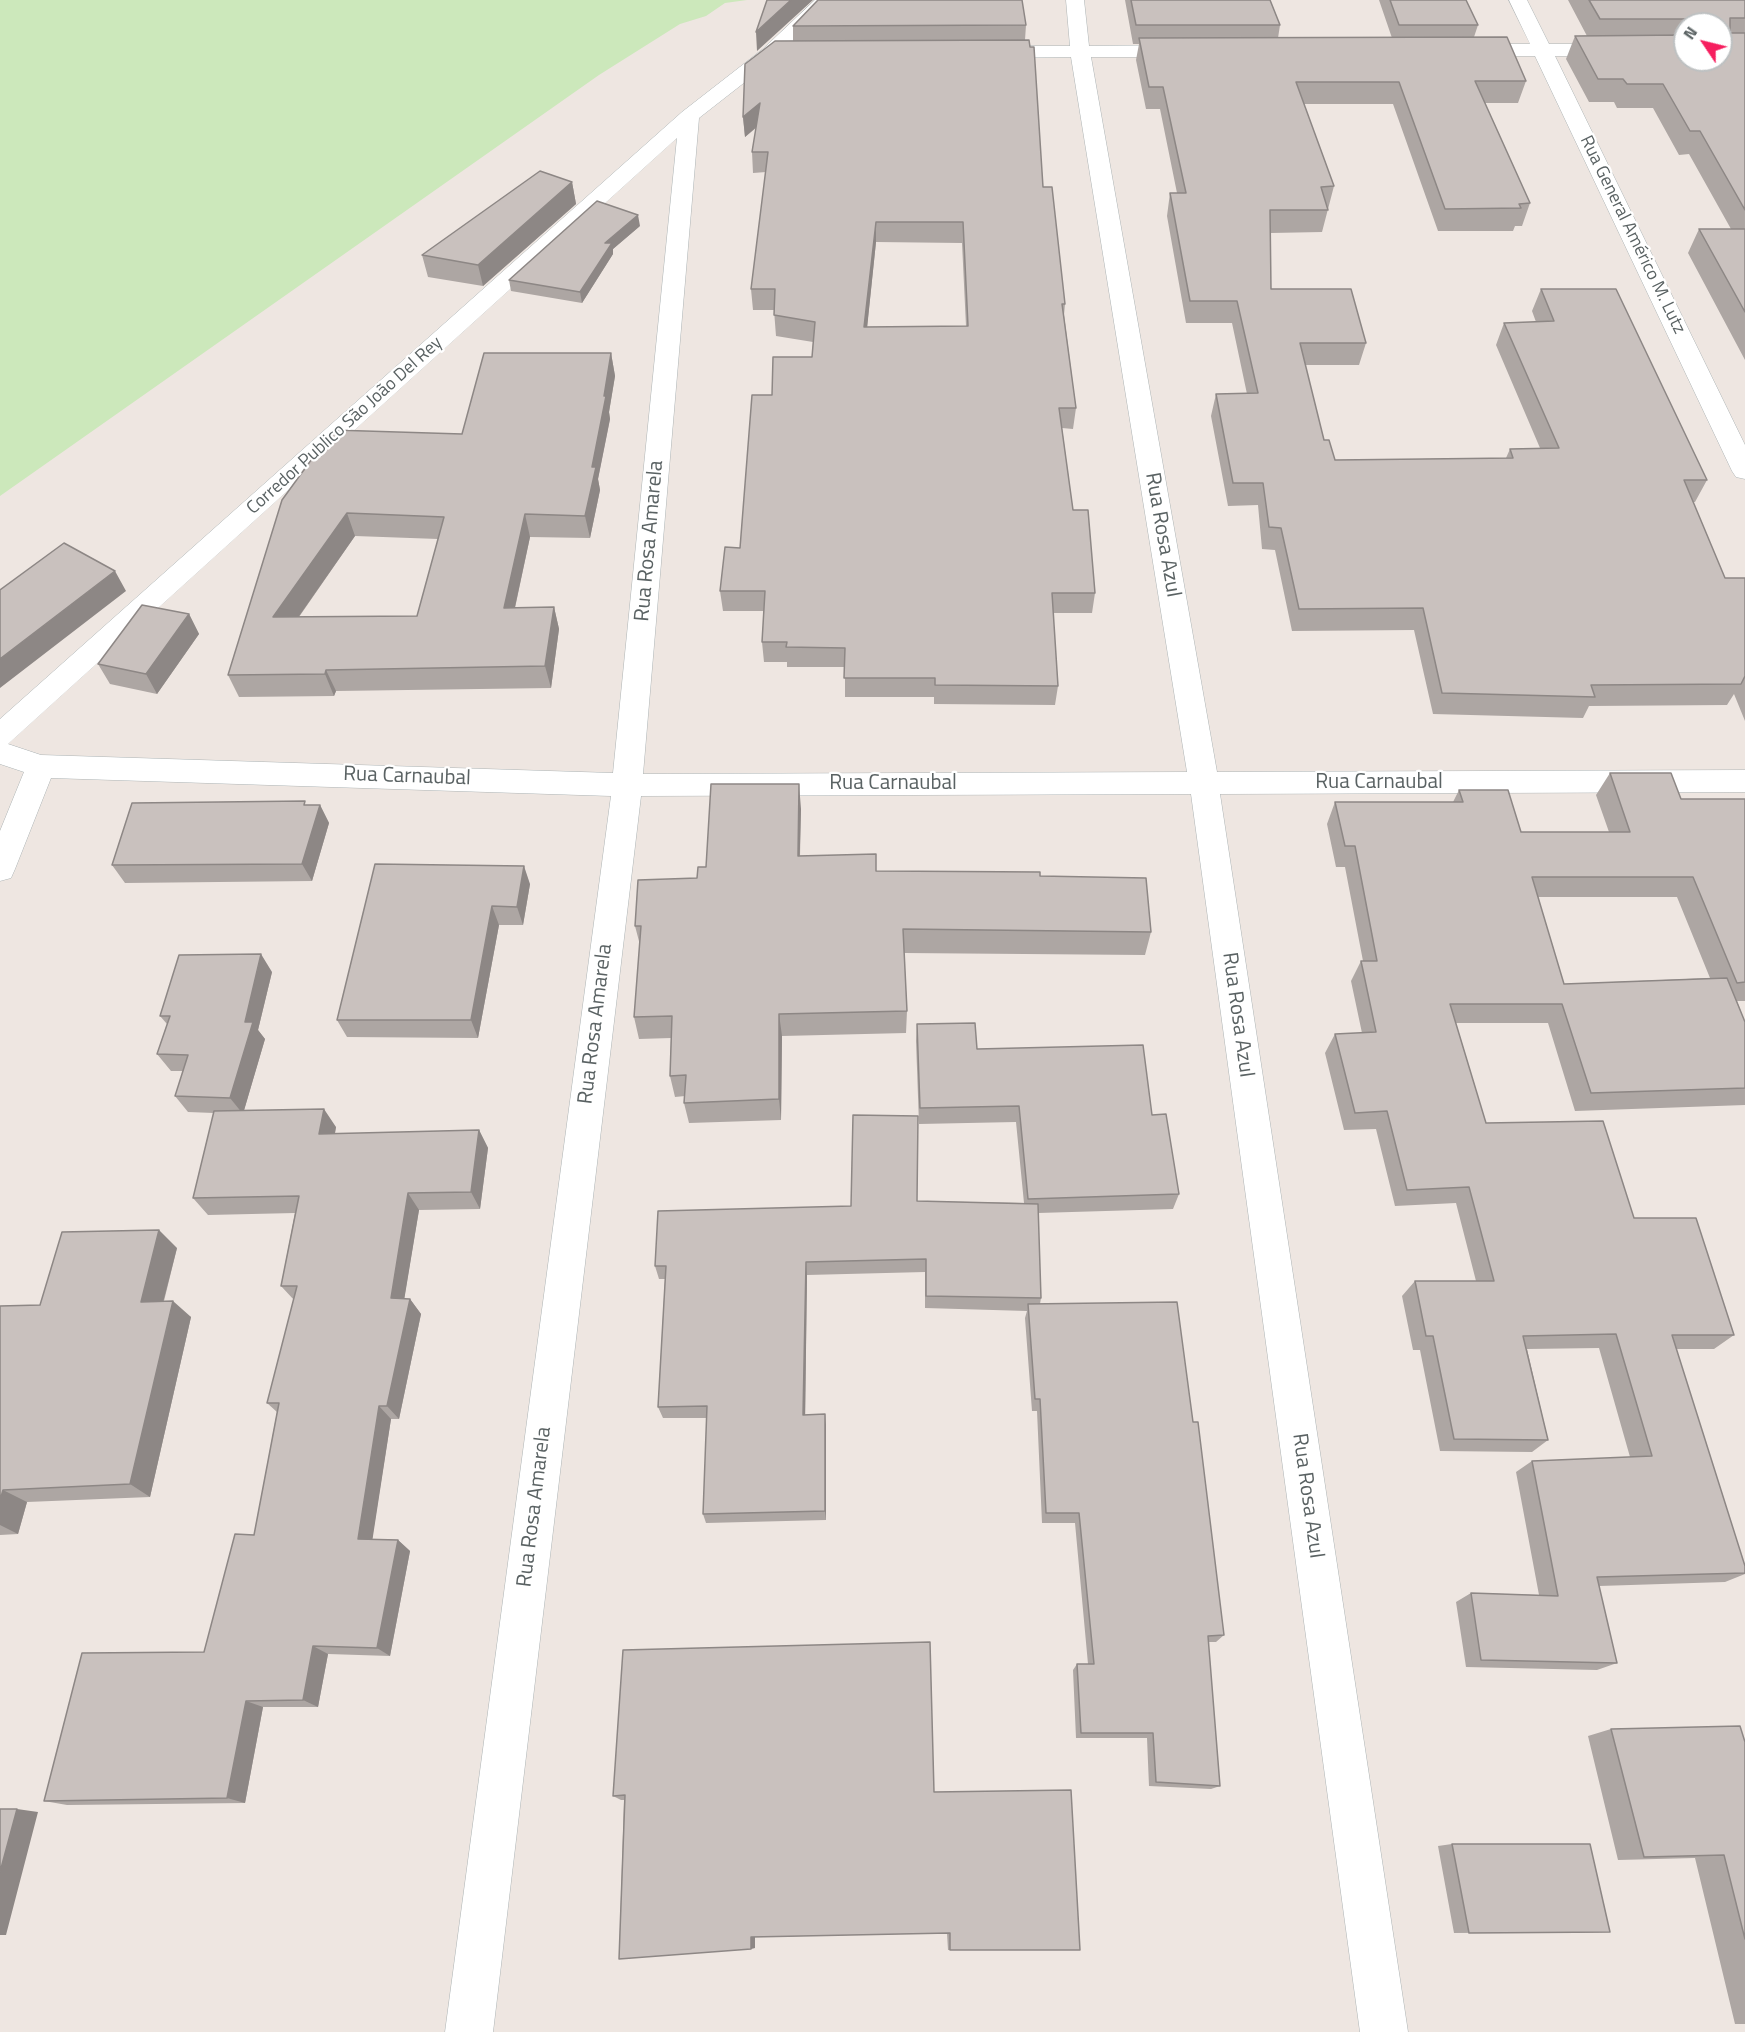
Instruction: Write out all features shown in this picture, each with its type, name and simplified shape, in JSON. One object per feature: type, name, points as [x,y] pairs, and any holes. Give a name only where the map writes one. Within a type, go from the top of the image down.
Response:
[{"type":"street","points":[[689,116],[770,53],[826,0]]},
{"type":"street","name":"Rua Rosa Azul","points":[[1075,0],[1080,51],[1204,784],[1384,2032]]},
{"type":"street","name":"Rua General Américo M. Lutz","points":[[1518,0],[1745,471]]},
{"type":"street","points":[[1448,50],[1673,50]]},
{"type":"street","points":[[973,52],[1199,51]]},
{"type":"street","points":[[770,53],[794,53]]},
{"type":"street","name":"Corredor Publico São João Del Rey","points":[[0,736],[689,116]]},
{"type":"street","name":"Rua Rosa Amarela","points":[[469,2032],[627,784],[689,116]]},
{"type":"street","name":"Rua Carnaubal","points":[[0,753],[41,765],[627,784],[1745,781]]},
{"type":"street","points":[[0,870],[41,765]]},
{"type":"green space","points":[[0,0],[747,0],[725,3],[706,16],[680,24],[599,75],[0,496]]},
{"type":"building","points":[[767,0],[791,0],[756,32]]},
{"type":"building","points":[[818,0],[1022,0],[1026,25],[793,26]]},
{"type":"building","points":[[1131,0],[1270,0],[1280,25],[1136,25]]},
{"type":"building","points":[[1390,0],[1466,0],[1478,25],[1399,25]]},
{"type":"building","points":[[1589,0],[1745,0],[1745,18],[1733,18],[1733,12],[1673,12],[1673,19],[1600,19]]},
{"type":"building","points":[[1733,33],[1745,33],[1745,210],[1700,131],[1690,131],[1663,84],[1627,84],[1623,79],[1598,79],[1575,36],[1673,35],[1673,72],[1733,72]]},
{"type":"building","points":[[1507,37],[1526,81],[1475,81],[1530,203],[1519,204],[1521,208],[1445,209],[1399,82],[1296,82],[1334,186],[1321,187],[1328,210],[1270,210],[1271,289],[1351,289],[1366,343],[1300,343],[1324,440],[1329,440],[1335,460],[1513,458],[1510,449],[1559,448],[1504,323],[1554,321],[1541,289],[1616,289],[1707,480],[1684,480],[1725,578],[1745,578],[1745,676],[1741,684],[1591,685],[1595,697],[1442,693],[1423,608],[1299,609],[1281,528],[1269,527],[1263,483],[1233,483],[1216,394],[1258,393],[1237,301],[1190,301],[1170,193],[1186,193],[1163,87],[1149,87],[1139,38]]},
{"type":"building","points":[[1029,40],[1030,47],[1034,47],[1043,187],[1052,187],[1065,304],[1062,304],[1076,408],[1059,408],[1073,510],[1088,510],[1095,593],[1052,593],[1058,686],[935,685],[935,678],[844,678],[845,648],[786,647],[787,642],[762,642],[765,591],[720,591],[725,547],[740,548],[752,395],[772,395],[773,357],[812,357],[815,322],[774,315],[775,289],[751,289],[768,152],[752,152],[760,103],[743,117],[745,64],[775,41]],"holes":[[[876,222],[963,222],[968,326],[864,327]]]},
{"type":"building","points":[[540,171],[572,182],[478,265],[422,255]]},
{"type":"building","points":[[597,201],[638,215],[605,243],[612,243],[580,292],[509,280]]},
{"type":"building","points":[[1699,229],[1745,229],[1745,312]]},
{"type":"building","points":[[484,353],[611,353],[604,396],[606,396],[592,467],[596,467],[585,516],[525,514],[504,608],[554,607],[545,666],[326,670],[325,674],[228,675],[282,500],[333,430],[462,434]],"holes":[[[347,513],[444,517],[417,616],[273,617]]]},
{"type":"building","points":[[64,543],[115,571],[0,659],[0,590]]},
{"type":"building","points":[[142,605],[189,614],[146,674],[98,664]]},
{"type":"building","points":[[1610,773],[1671,773],[1681,799],[1745,799],[1745,982],[1737,983],[1693,877],[1532,877],[1564,984],[1727,978],[1745,1022],[1745,1088],[1591,1093],[1562,1004],[1450,1004],[1486,1123],[1603,1121],[1634,1218],[1696,1218],[1734,1335],[1672,1335],[1745,1566],[1745,1573],[1597,1577],[1617,1663],[1481,1660],[1471,1593],[1558,1596],[1532,1461],[1652,1456],[1616,1334],[1523,1336],[1548,1440],[1454,1439],[1433,1336],[1426,1336],[1415,1281],[1494,1281],[1469,1187],[1407,1190],[1387,1111],[1355,1113],[1335,1034],[1376,1032],[1361,961],[1377,961],[1355,846],[1345,846],[1335,802],[1463,802],[1459,790],[1508,790],[1521,832],[1630,832]]},
{"type":"building","points":[[711,784],[799,784],[798,856],[876,854],[876,871],[1040,872],[1040,876],[1146,878],[1151,932],[903,929],[907,1011],[779,1014],[779,1099],[684,1103],[686,1075],[670,1076],[672,1016],[634,1017],[641,926],[635,926],[638,880],[697,878],[698,867],[706,867]]},
{"type":"building","points":[[305,801],[304,805],[320,805],[302,864],[112,865],[132,803]]},
{"type":"building","points":[[375,864],[524,866],[517,907],[492,906],[471,1020],[337,1020]]},
{"type":"building","points":[[261,954],[245,1022],[253,1022],[230,1098],[175,1096],[188,1055],[157,1054],[170,1016],[160,1016],[179,955]]},
{"type":"building","points":[[975,1023],[977,1049],[1143,1045],[1152,1115],[1166,1114],[1179,1194],[1028,1199],[1019,1106],[920,1108],[917,1024]]},
{"type":"building","points":[[324,1109],[319,1134],[479,1130],[471,1192],[408,1193],[391,1298],[410,1299],[387,1406],[379,1406],[358,1539],[398,1540],[377,1648],[313,1646],[303,1700],[246,1701],[227,1798],[44,1801],[82,1653],[204,1652],[235,1534],[254,1535],[279,1403],[267,1403],[297,1286],[281,1286],[299,1196],[193,1198],[214,1111]]},
{"type":"building","points":[[853,1115],[918,1116],[917,1201],[1038,1204],[1041,1298],[926,1296],[926,1259],[806,1262],[803,1415],[825,1414],[825,1511],[703,1514],[707,1406],[658,1407],[666,1266],[655,1266],[658,1211],[851,1206]]},
{"type":"building","points":[[159,1230],[141,1302],[173,1301],[130,1484],[3,1490],[0,1500],[0,1306],[40,1305],[62,1232]]},
{"type":"building","points":[[1177,1302],[1193,1422],[1198,1422],[1224,1635],[1208,1636],[1220,1786],[1156,1782],[1153,1733],[1081,1733],[1077,1664],[1094,1664],[1079,1513],[1046,1513],[1040,1399],[1035,1399],[1028,1304]]},
{"type":"building","points":[[930,1642],[934,1792],[1071,1790],[1080,1950],[950,1950],[950,1933],[751,1937],[751,1949],[619,1959],[625,1795],[613,1796],[623,1650]]},
{"type":"building","points":[[1740,1726],[1745,1742],[1745,1939],[1724,1855],[1644,1857],[1611,1729]]},
{"type":"building","points":[[0,1809],[17,1809],[0,1872]]},
{"type":"building","points":[[1452,1844],[1590,1844],[1610,1932],[1469,1933]]}]
